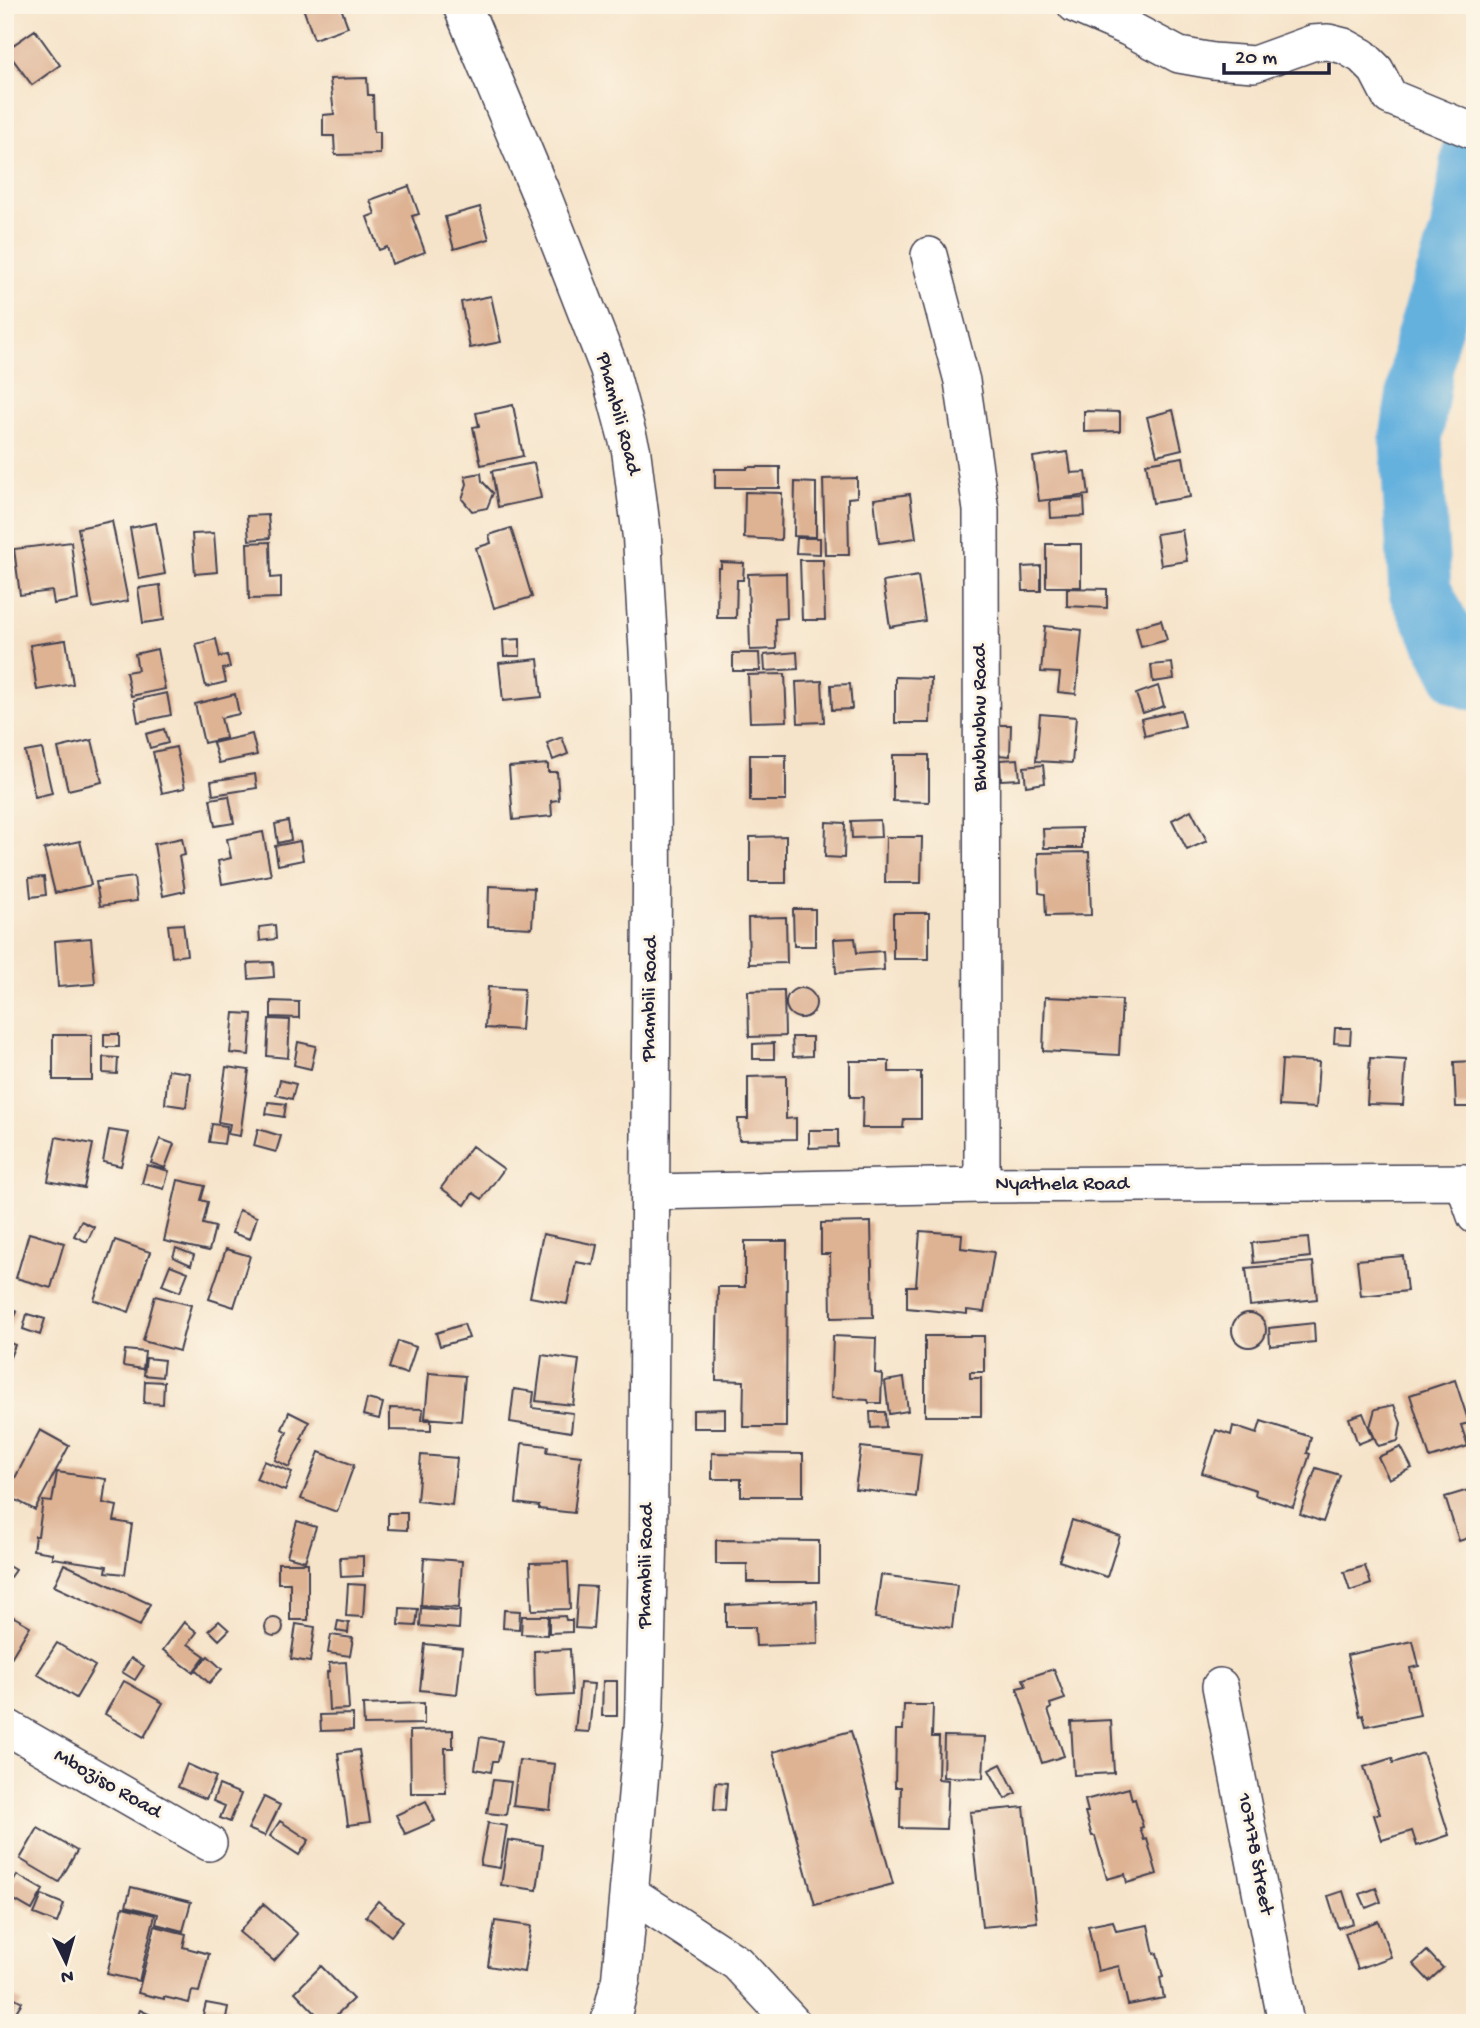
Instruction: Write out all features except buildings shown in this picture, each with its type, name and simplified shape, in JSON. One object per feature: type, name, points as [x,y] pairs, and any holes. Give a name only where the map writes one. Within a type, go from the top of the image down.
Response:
[{"type":"street","name":"Phambili Road","points":[[462,5],[543,199],[609,368],[631,450],[642,537],[651,695],[648,1549],[644,1722],[621,1979],[610,2023]]},
{"type":"street","points":[[1075,5],[1128,28],[1179,55],[1213,61],[1254,64],[1312,43],[1328,42],[1344,46],[1362,56],[1376,70],[1390,97],[1475,132]]},
{"type":"street","name":"Bhubhubhu Road","points":[[929,255],[961,381],[981,510],[982,1185]]},
{"type":"street","name":"Nyathela Road","points":[[649,1192],[982,1185],[1469,1182]]},
{"type":"street","points":[[1469,1182],[1475,1216]]},
{"type":"street","name":"107178 Street","points":[[1220,1686],[1286,2023]]},
{"type":"street","name":"Mboziso Road","points":[[5,1726],[209,1843]]},
{"type":"street","points":[[630,1892],[737,1963],[793,2023]]},
{"type":"waterway","points":[[1475,145],[1461,233],[1426,341],[1411,439],[1420,591],[1463,675],[1475,679]]}]
